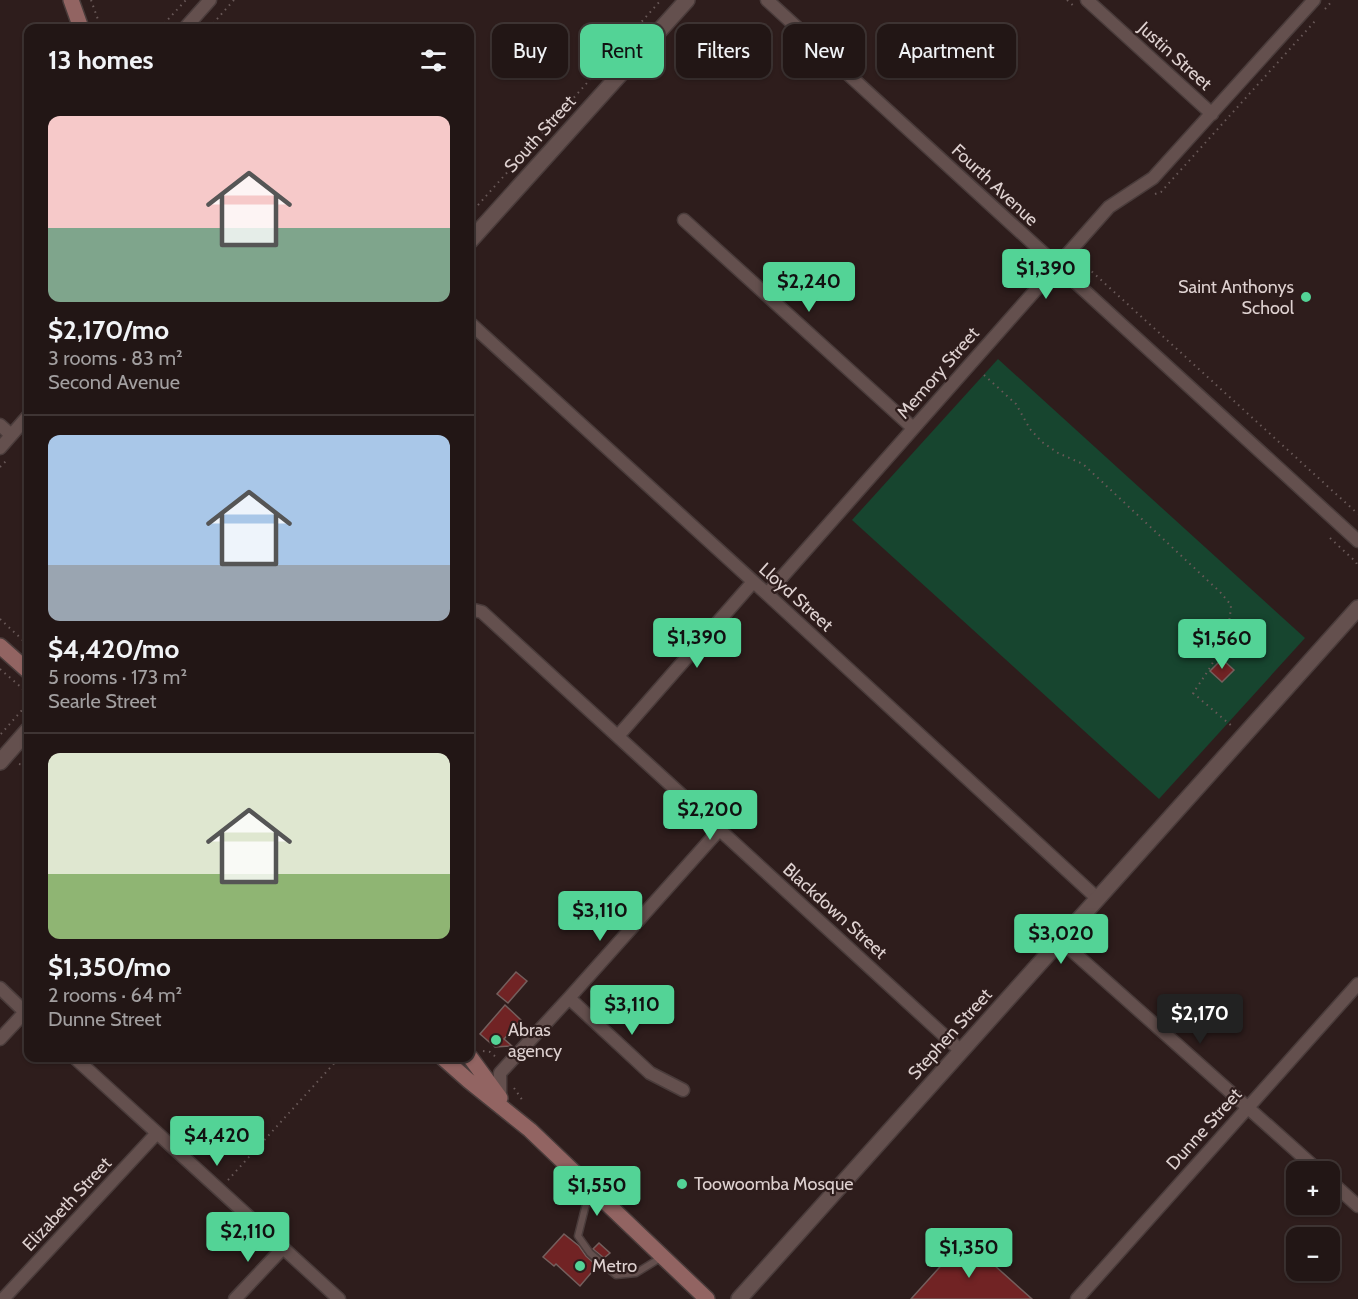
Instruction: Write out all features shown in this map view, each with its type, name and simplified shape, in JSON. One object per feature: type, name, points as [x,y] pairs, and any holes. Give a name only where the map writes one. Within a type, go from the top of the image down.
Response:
[{"type":"main road","points":[[70,0],[79,24]]},
{"type":"main road","points":[[0,646],[24,667]]},
{"type":"main road","points":[[449,1062],[469,1081],[504,1105],[707,1299]]},
{"type":"main road","points":[[473,1062],[504,1105]]},
{"type":"street","points":[[189,24],[210,0]]},
{"type":"street","name":"South Street","points":[[474,237],[687,0]]},
{"type":"street","name":"Fourth Avenue","points":[[767,0],[1358,541]]},
{"type":"street","name":"Justin Street","points":[[1087,0],[1212,114]]},
{"type":"street","name":"Memory Street","points":[[767,594],[1109,207],[1153,178],[1314,0]]},
{"type":"street","points":[[684,220],[913,428]]},
{"type":"street","name":"Lloyd Street","points":[[474,327],[1098,898]]},
{"type":"street","points":[[0,448],[24,420]]},
{"type":"street","points":[[0,425],[11,435]]},
{"type":"street","points":[[618,736],[753,582]]},
{"type":"street","name":"Stephen Street","points":[[739,1299],[1358,608]]},
{"type":"street","name":"Blackdown Street","points":[[474,610],[482,612],[961,1051]]},
{"type":"street","points":[[0,762],[24,735]]},
{"type":"street","points":[[504,1105],[500,1073],[720,829]]},
{"type":"street","points":[[1061,940],[1308,1161]]},
{"type":"street","name":"Dunne Street","points":[[1084,1297],[1358,984]]},
{"type":"street","points":[[0,988],[24,1010]]},
{"type":"street","points":[[569,998],[650,1073],[683,1090]]},
{"type":"street","points":[[0,1038],[24,1016]]},
{"type":"street","points":[[474,1060],[500,1073]]},
{"type":"street","points":[[79,1062],[339,1299]]},
{"type":"street","name":"Elizabeth Street","points":[[3,1299],[157,1133]]},
{"type":"street","points":[[1340,1190],[1358,1206]]},
{"type":"street","points":[[235,1299],[283,1248]]},
{"type":"lane","points":[[591,1189],[578,1236],[590,1252],[616,1275],[636,1272],[663,1257]]},
{"type":"path","points":[[91,0],[100,24]]},
{"type":"path","points":[[164,24],[186,0]]},
{"type":"path","points":[[213,24],[234,0]]},
{"type":"path","points":[[474,210],[661,0]]},
{"type":"path","points":[[1080,261],[1358,514]]},
{"type":"path","points":[[984,375],[1016,404],[1030,429],[1042,442],[1058,453],[1083,464],[1220,592],[1231,605],[1225,640],[1217,658],[1193,693],[1244,736]]},
{"type":"path","points":[[1330,538],[1356,562],[1358,567]]},
{"type":"path","points":[[0,619],[24,641]]},
{"type":"path","points":[[0,669],[24,691]]},
{"type":"path","points":[[0,735],[24,706]]},
{"type":"path","points":[[219,1190],[335,1062]]},
{"type":"green space","points":[[998,359],[1305,638],[1159,799],[852,520]]},
{"type":"building","points":[[1222,659],[1234,670],[1222,682],[1210,671]]},
{"type":"building","points":[[516,972],[527,981],[508,1003],[497,994]]},
{"type":"building","points":[[505,1005],[521,1020],[504,1039],[512,1046],[495,1047],[480,1034]]},
{"type":"building","points":[[564,1234],[579,1246],[597,1266],[580,1286],[556,1264],[554,1266],[543,1257]]},
{"type":"building","points":[[965,1239],[1032,1299],[911,1299]]},
{"type":"building","points":[[599,1243],[610,1253],[604,1258],[593,1249]]},
{"type":"place","name":"Saint Anthonys School","points":[[1306,297]]},
{"type":"place","name":"Abras agency","points":[[496,1040]]},
{"type":"place","name":"Toowoomba Mosque","points":[[682,1184]]},
{"type":"place","name":"Metro","points":[[580,1266]]}]
